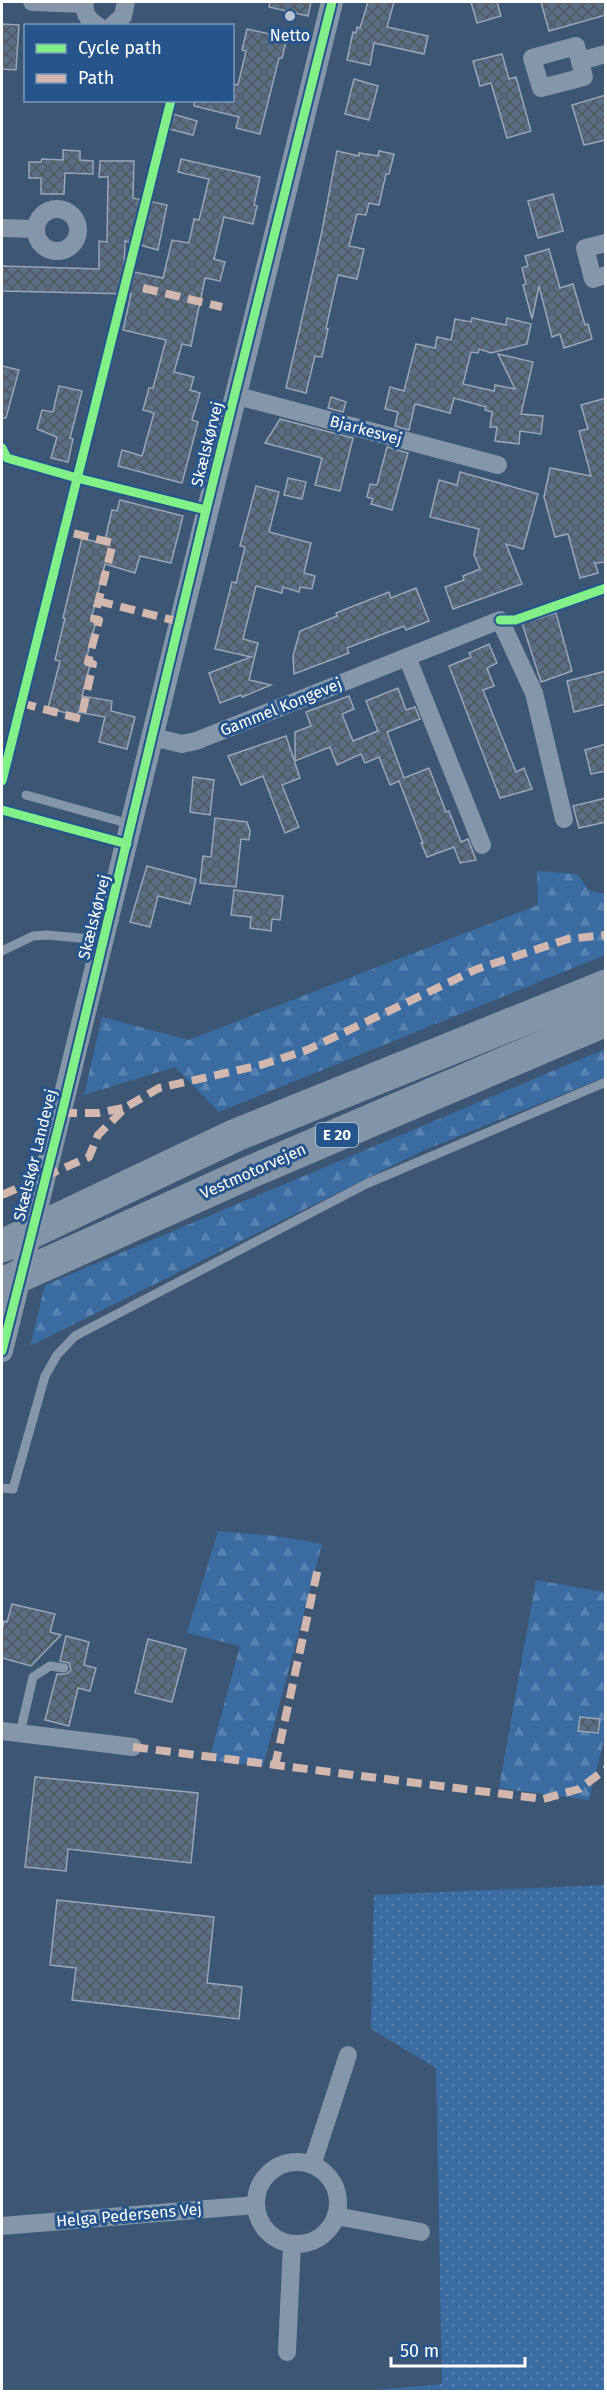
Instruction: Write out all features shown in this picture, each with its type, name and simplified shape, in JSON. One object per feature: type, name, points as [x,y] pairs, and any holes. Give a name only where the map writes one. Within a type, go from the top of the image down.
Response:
[{"type":"highway","name":"E 20","points":[[2,1246],[236,1135],[606,986]]},
{"type":"highway","name":"Vestmotorvejen","points":[[2,1284],[248,1173],[606,1020]]},
{"type":"street","points":[[32,2],[85,3],[88,18],[96,24]]},
{"type":"street","points":[[114,24],[123,16],[126,2]]},
{"type":"street","name":"Skælskørvej","points":[[89,1000],[234,395],[332,2]]},
{"type":"street","points":[[580,61],[606,54]]},
{"type":"street","points":[[2,228],[36,229]]},
{"type":"street","points":[[606,243],[585,248],[593,279],[606,275]]},
{"type":"street","name":"Bjarkesvej","points":[[234,395],[498,465]]},
{"type":"street","name":"Gammel Kongevej","points":[[153,737],[182,744],[196,741],[500,620],[534,693],[564,819]]},
{"type":"street","points":[[406,657],[482,845]]},
{"type":"street","name":"Skælskør Landevej","points":[[2,1351],[89,1000]]},
{"type":"street","points":[[2,1731],[133,1747]]},
{"type":"street","points":[[312,2165],[348,2055]]},
{"type":"street","points":[[292,2163],[312,2165],[332,2181],[338,2198],[336,2216],[319,2238],[310,2242],[292,2244],[274,2237],[261,2223],[256,2205],[260,2185],[273,2170],[292,2163]]},
{"type":"street","name":"Helga Pedersens Vej","points":[[2,2226],[256,2205]]},
{"type":"street","points":[[336,2216],[421,2232]]},
{"type":"street","points":[[287,2352],[292,2244]]},
{"type":"lane","points":[[26,795],[132,825]]},
{"type":"lane","points":[[2,951],[33,936],[104,940]]},
{"type":"lane","points":[[2,1488],[13,1489],[45,1376],[57,1354],[75,1336],[366,1184],[606,1082]]},
{"type":"lane","points":[[20,1733],[33,1677],[50,1666],[64,1668]]},
{"type":"green space","points":[[537,871],[577,874],[589,890],[605,894],[605,955],[219,1112],[175,1067],[84,1095],[102,1017],[189,1040],[538,905]]},
{"type":"green space","points":[[605,1049],[605,1077],[422,1151],[30,1346],[45,1285]]},
{"type":"green space","points":[[218,1531],[276,1536],[322,1544],[263,1766],[209,1760],[240,1646],[187,1633]]},
{"type":"green space","points":[[536,1580],[605,1592],[605,1736],[589,1800],[499,1788]]},
{"type":"green space","points":[[605,1885],[605,2391],[364,2391],[442,2384],[436,2068],[371,2029],[374,1895]]},
{"type":"building","points":[[270,2],[311,2],[308,16],[269,7]]},
{"type":"building","points":[[368,2],[394,2],[387,27],[428,36],[424,54],[374,43],[370,65],[347,60],[353,32],[356,33],[357,27],[360,28]]},
{"type":"building","points":[[471,2],[497,2],[501,16],[477,23]]},
{"type":"building","points":[[541,2],[606,2],[606,15],[549,31]]},
{"type":"building","points":[[2,24],[19,25],[16,70],[2,69]]},
{"type":"building","points":[[247,29],[287,38],[282,58],[279,58],[260,134],[236,128],[239,117],[194,106],[195,102],[234,102],[234,84],[238,85],[246,51],[242,50]]},
{"type":"building","points":[[502,54],[509,79],[516,77],[531,131],[507,138],[491,83],[480,86],[473,61]]},
{"type":"building","points":[[354,79],[378,86],[369,120],[345,114]]},
{"type":"building","points":[[606,95],[606,140],[584,145],[572,105]]},
{"type":"building","points":[[173,114],[197,121],[193,135],[169,129]]},
{"type":"building","points":[[63,150],[80,151],[80,160],[93,161],[93,174],[65,173],[64,194],[41,194],[41,178],[29,178],[29,162],[41,162],[42,159],[63,160]]},
{"type":"building","points":[[337,151],[359,156],[359,153],[378,156],[379,151],[394,154],[389,174],[386,174],[379,205],[369,203],[366,215],[357,214],[349,246],[364,249],[357,279],[338,275],[322,357],[315,356],[306,393],[286,388],[322,231]]},
{"type":"building","points":[[181,159],[260,177],[254,205],[257,206],[253,224],[224,217],[214,259],[225,262],[220,281],[205,278],[191,346],[182,344],[174,372],[194,377],[190,390],[200,393],[192,420],[198,422],[182,483],[118,466],[122,450],[142,456],[154,413],[143,410],[149,388],[153,388],[166,340],[123,330],[131,294],[2,291],[2,266],[99,269],[99,241],[107,242],[108,177],[99,177],[100,161],[134,161],[133,198],[167,205],[158,250],[125,241],[124,270],[163,278],[172,240],[189,243],[194,219],[199,220],[209,179],[178,172]]},
{"type":"building","points":[[553,194],[563,231],[538,238],[528,201]]},
{"type":"building","points":[[549,249],[560,288],[573,284],[585,325],[588,324],[592,339],[564,348],[560,334],[552,337],[539,286],[532,319],[523,285],[526,284],[522,268],[528,266],[525,256]]},
{"type":"building","points":[[472,318],[506,325],[507,318],[531,324],[527,344],[491,353],[479,349],[478,353],[471,352],[463,384],[494,391],[495,385],[515,389],[498,354],[533,362],[521,414],[543,416],[541,434],[520,431],[519,444],[495,441],[497,427],[490,427],[492,412],[485,410],[486,407],[454,398],[450,413],[415,404],[409,430],[395,426],[398,412],[385,409],[390,387],[404,391],[416,344],[435,348],[437,337],[451,340],[455,319],[471,322]]},
{"type":"building","points":[[2,366],[19,370],[6,418],[2,418]]},
{"type":"building","points":[[59,386],[82,391],[70,438],[73,439],[68,462],[51,458],[57,437],[37,429],[42,410],[53,412]]},
{"type":"building","points":[[331,397],[346,402],[343,412],[328,408]]},
{"type":"building","points":[[606,398],[606,562],[595,563],[598,573],[580,578],[568,534],[555,537],[544,497],[550,468],[591,476],[579,431],[588,429],[581,405]]},
{"type":"building","points":[[280,419],[353,438],[340,491],[315,485],[322,458],[265,443]]},
{"type":"building","points":[[387,447],[408,453],[392,510],[371,504],[373,499],[367,497],[370,484],[377,485]]},
{"type":"building","points":[[460,472],[538,494],[523,549],[506,544],[522,584],[453,609],[445,587],[464,580],[463,576],[480,569],[474,555],[479,529],[430,517],[439,480],[457,485]]},
{"type":"building","points":[[288,478],[306,482],[302,499],[284,495]]},
{"type":"building","points":[[256,486],[279,492],[269,532],[311,543],[304,573],[315,576],[312,589],[300,587],[299,592],[283,587],[282,593],[256,586],[243,639],[258,643],[249,680],[271,685],[220,703],[209,673],[251,657],[215,649],[232,582],[236,583],[245,547],[240,546]]},
{"type":"building","points":[[120,500],[183,516],[171,563],[140,556],[135,573],[105,564],[91,620],[96,621],[85,664],[90,665],[82,696],[112,701],[111,711],[135,717],[127,749],[99,742],[105,717],[78,712],[77,716],[48,708],[60,661],[55,660],[65,618],[63,618],[82,538],[104,544],[112,510],[117,511]]},
{"type":"building","points":[[416,588],[429,621],[406,630],[404,626],[347,648],[349,653],[294,674],[293,656],[300,631],[337,616],[336,613],[389,592],[391,598]]},
{"type":"building","points":[[556,613],[572,671],[541,682],[522,623]]},
{"type":"building","points":[[489,644],[497,663],[487,668],[494,686],[483,690],[516,772],[524,768],[532,789],[500,798],[449,666],[471,657],[469,653]]},
{"type":"building","points":[[606,671],[606,704],[574,712],[567,681]]},
{"type":"building","points":[[398,688],[406,710],[415,707],[420,719],[387,732],[404,778],[429,768],[446,812],[449,811],[461,842],[468,839],[476,860],[460,863],[454,847],[427,857],[399,781],[390,785],[379,757],[365,763],[361,754],[337,765],[330,747],[295,761],[295,732],[311,726],[306,712],[349,696],[354,709],[342,714],[353,741],[378,731],[366,701]]},
{"type":"building","points":[[286,736],[300,778],[282,785],[299,827],[285,833],[263,776],[241,785],[228,756]]},
{"type":"building","points":[[606,744],[606,771],[591,774],[585,750]]},
{"type":"building","points":[[193,777],[214,780],[210,815],[190,812]]},
{"type":"building","points":[[606,798],[606,822],[579,828],[573,806]]},
{"type":"building","points":[[215,818],[247,822],[250,831],[249,840],[241,839],[236,887],[200,883],[203,856],[211,857]]},
{"type":"building","points":[[147,866],[196,879],[190,904],[158,896],[150,927],[130,922]]},
{"type":"building","points":[[234,890],[283,896],[280,920],[272,919],[271,931],[250,928],[251,917],[231,915]]},
{"type":"building","points":[[12,1604],[55,1614],[50,1632],[61,1635],[31,1666],[2,1658],[2,1630]]},
{"type":"building","points":[[66,1636],[89,1642],[84,1665],[96,1668],[90,1691],[78,1688],[69,1726],[45,1720],[57,1674],[66,1674],[71,1670],[69,1663],[60,1661]]},
{"type":"building","points":[[148,1639],[186,1649],[172,1702],[135,1693]]},
{"type":"building","points":[[580,1717],[600,1719],[598,1733],[578,1731]]},
{"type":"building","points":[[35,1777],[198,1793],[191,1863],[68,1849],[66,1871],[25,1867]]},
{"type":"building","points":[[57,1900],[214,1917],[207,1983],[242,1987],[239,2019],[72,2000],[76,1968],[50,1965]]},
{"type":"marked path","points":[[143,288],[222,307]]},
{"type":"marked path","points":[[21,703],[81,719],[93,664],[88,662],[99,620],[94,619],[113,543],[64,531]]},
{"type":"marked path","points":[[98,601],[180,622]]},
{"type":"marked path","points":[[2,1195],[89,1157],[98,1135],[126,1107],[159,1088],[261,1065],[307,1050],[477,969],[568,939],[606,935]]},
{"type":"marked path","points":[[62,1113],[98,1113],[123,1108]]},
{"type":"marked path","points":[[275,1766],[318,1568]]},
{"type":"marked path","points":[[133,1747],[543,1799],[579,1789],[606,1769]]},
{"type":"cycle path","points":[[2,1351],[332,2]]},
{"type":"cycle path","points":[[2,781],[171,102]]},
{"type":"cycle path","points":[[2,448],[7,458],[206,510]]},
{"type":"cycle path","points":[[500,620],[515,620],[606,588]]},
{"type":"cycle path","points":[[2,810],[127,844]]},
{"type":"place","name":"Netto","points":[[290,16]]}]
